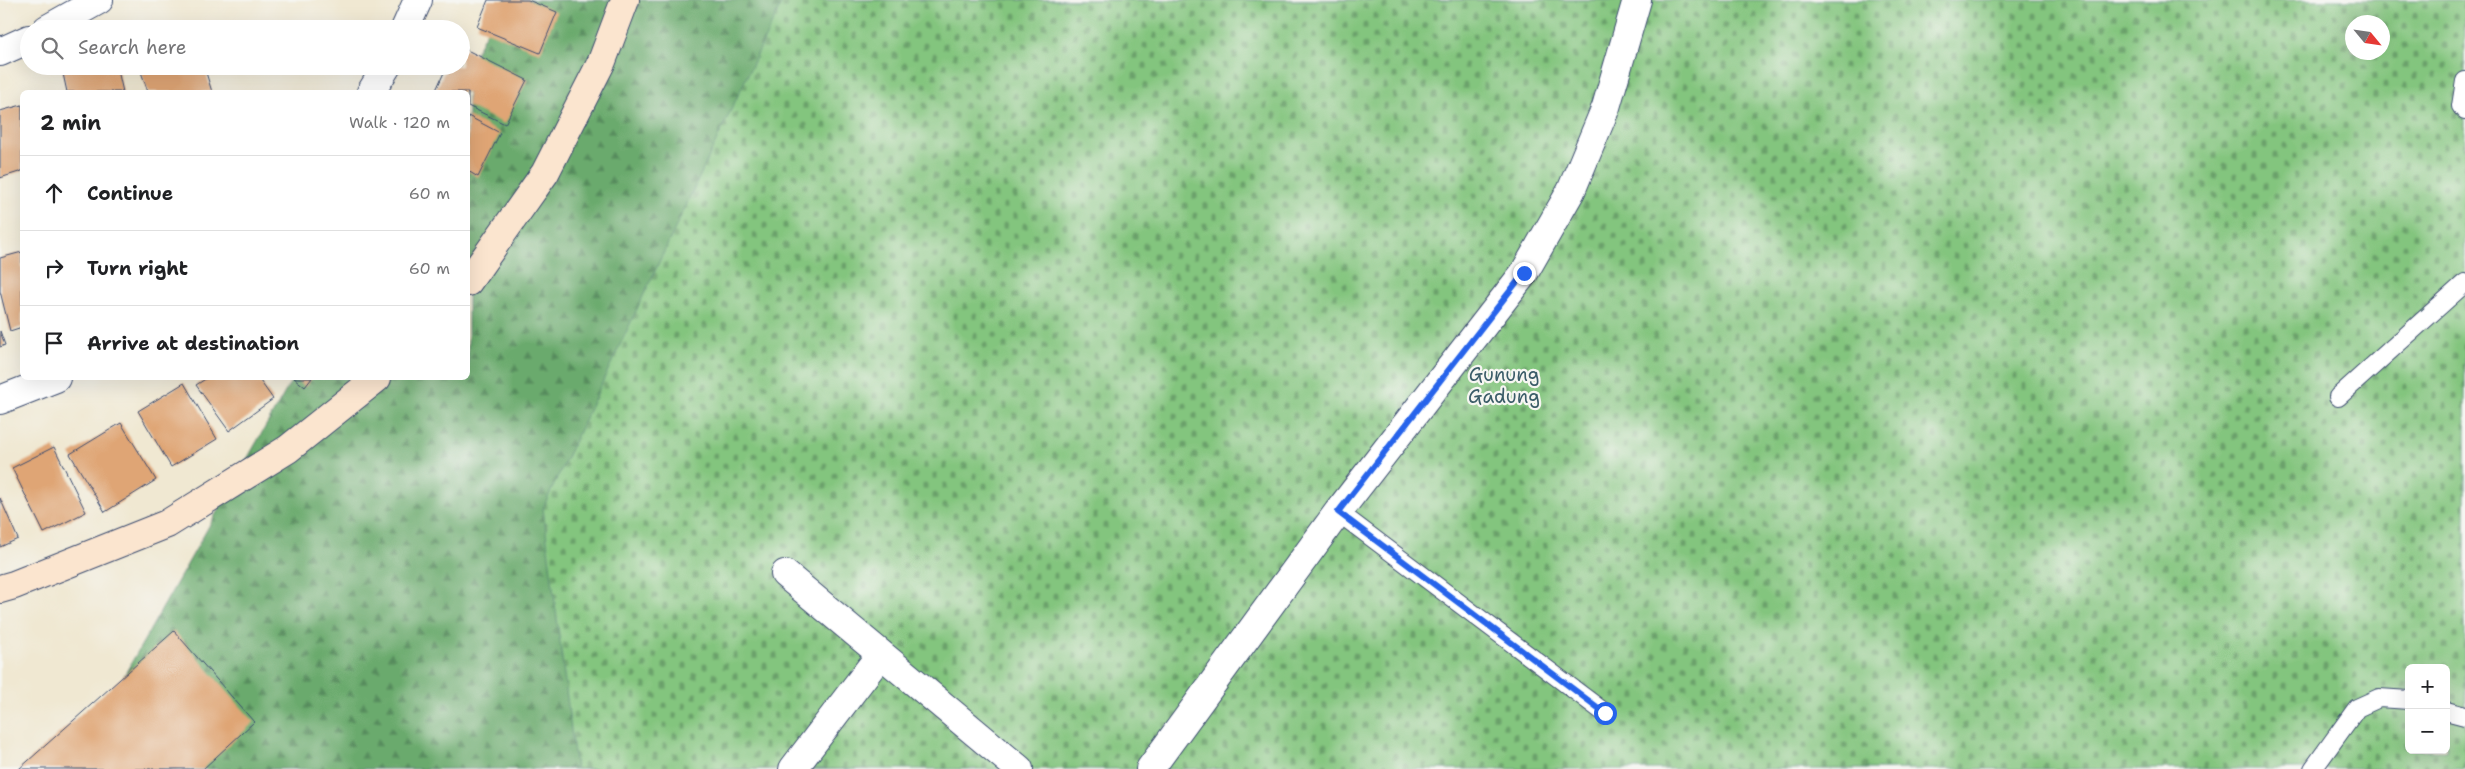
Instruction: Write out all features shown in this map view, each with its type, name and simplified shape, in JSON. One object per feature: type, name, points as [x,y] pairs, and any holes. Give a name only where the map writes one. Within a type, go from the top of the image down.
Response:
[{"type":"street","points":[[63,20],[99,0]]},
{"type":"street","points":[[409,20],[418,0]]},
{"type":"street","points":[[470,279],[545,173],[602,61],[625,0]]},
{"type":"street","points":[[1150,769],[1338,512],[1524,273],[1572,191],[1606,106],[1637,0]]},
{"type":"street","points":[[0,52],[20,43]]},
{"type":"street","points":[[373,90],[381,75]]},
{"type":"street","points":[[0,400],[51,380]]},
{"type":"street","points":[[0,589],[14,586],[167,524],[288,450],[375,380]]},
{"type":"street","points":[[785,574],[1019,769]]},
{"type":"street","points":[[793,769],[881,654]]},
{"type":"lane","points":[[2465,81],[2461,106],[2465,111]]},
{"type":"lane","points":[[2338,397],[2465,282]]},
{"type":"lane","points":[[1338,512],[1605,713]]},
{"type":"lane","points":[[2313,769],[2357,708],[2379,698],[2405,700]]},
{"type":"lane","points":[[2450,712],[2465,716]]},
{"type":"green space","points":[[503,0],[1609,0],[870,769],[71,769],[292,380],[470,380],[470,90],[456,90],[464,75],[470,75],[470,63]]},
{"type":"green space","name":"Gunung Gadung","points":[[783,0],[2465,0],[2465,769],[576,769],[543,508]]},
{"type":"building","points":[[488,0],[528,0],[557,12],[540,53],[477,27]]},
{"type":"building","points":[[470,52],[527,80],[505,124],[470,107],[470,90],[436,90],[443,75],[470,75]]},
{"type":"building","points":[[63,75],[119,75],[123,90],[67,90]]},
{"type":"building","points":[[142,75],[207,75],[211,90],[147,90]]},
{"type":"building","points":[[20,106],[20,172],[0,178],[0,111]]},
{"type":"building","points":[[470,117],[500,133],[478,177],[470,172]]},
{"type":"building","points":[[20,253],[20,328],[10,331],[0,291],[0,258]]},
{"type":"building","points":[[0,331],[5,345],[0,347]]},
{"type":"building","points":[[204,380],[259,380],[273,399],[229,431],[196,385]]},
{"type":"building","points":[[296,380],[310,380],[305,387]]},
{"type":"building","points":[[184,383],[217,439],[171,467],[138,411]]},
{"type":"building","points":[[121,423],[156,480],[105,512],[70,454]]},
{"type":"building","points":[[54,447],[86,512],[44,533],[12,468]]},
{"type":"building","points":[[0,498],[18,539],[0,547]]},
{"type":"building","points":[[174,631],[254,722],[203,769],[19,769]]},
{"type":"route","points":[[1524,273],[1338,512],[1605,713]]}]
